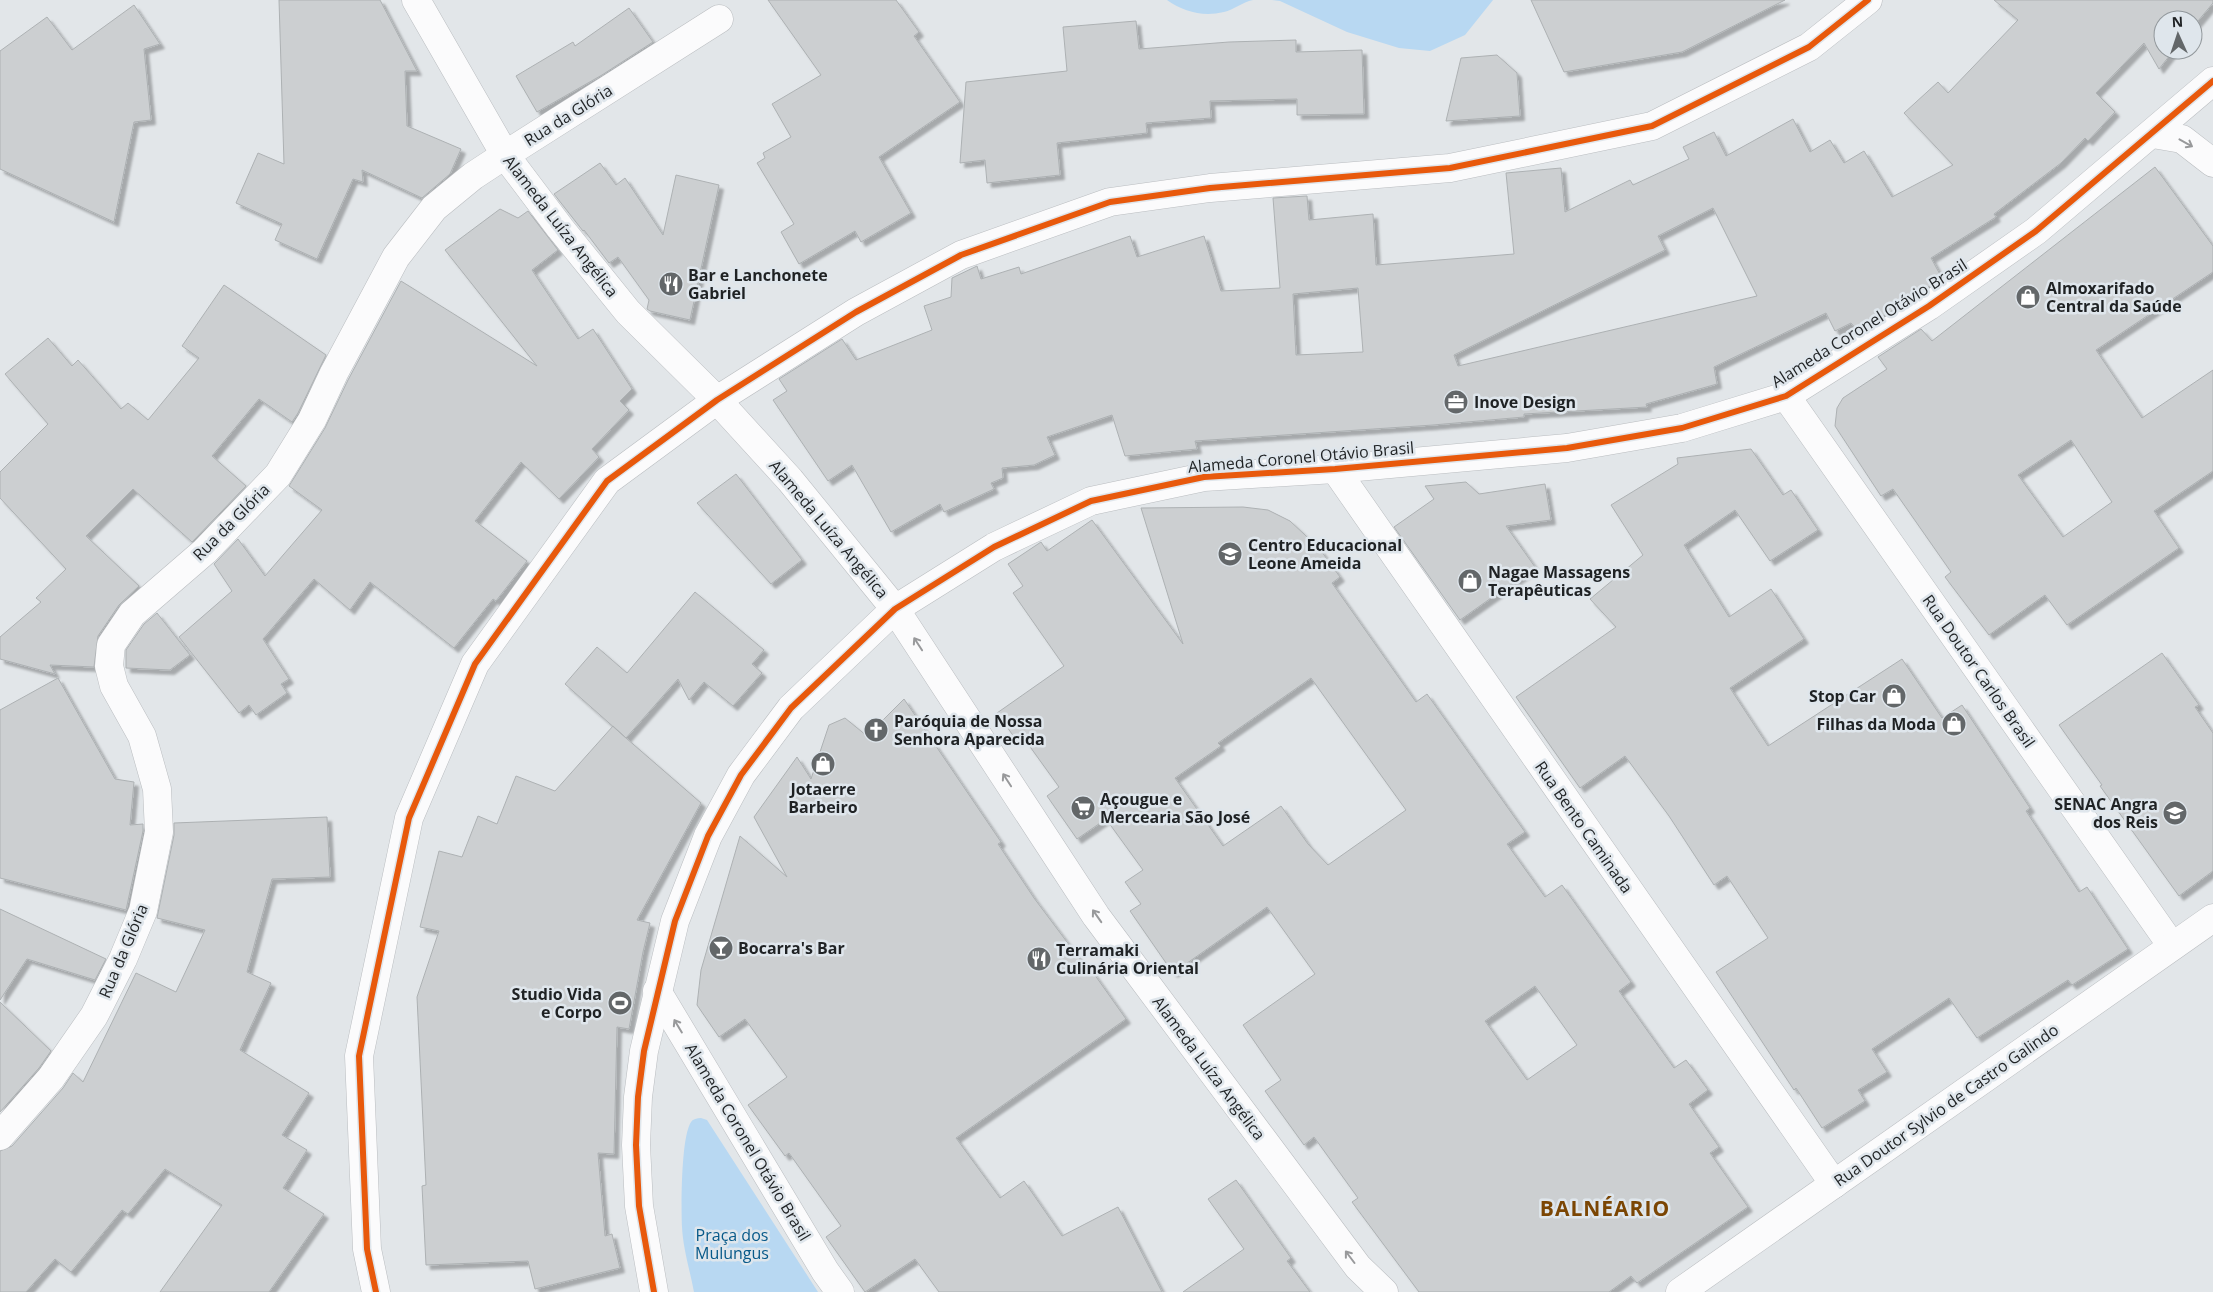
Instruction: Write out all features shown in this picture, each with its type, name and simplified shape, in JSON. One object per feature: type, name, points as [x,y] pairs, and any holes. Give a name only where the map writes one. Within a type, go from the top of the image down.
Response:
[{"type":"street","name":"Alameda Luíza Angélica","points":[[416,0],[505,155],[560,228],[628,312],[717,400],[790,480],[895,609],[1096,916],[1358,1267],[1384,1292]]},
{"type":"street","points":[[376,1292],[366,1249],[359,1056],[409,818],[475,664],[607,482],[717,400],[856,312],[961,255],[1110,202],[1210,188],[1450,168],[1652,126],[1809,47],[1868,0]]},
{"type":"street","name":"Rua da Glória","points":[[0,1136],[52,1078],[94,1016],[123,959],[143,911],[159,832],[157,788],[142,736],[114,686],[109,666],[111,645],[132,614],[205,551],[278,475],[312,420],[334,373],[396,257],[434,208],[473,176],[719,20]]},
{"type":"street","name":"Alameda Coronel Otávio Brasil","points":[[654,1292],[639,1206],[636,1145],[640,1082],[657,991],[675,921],[708,836],[741,775],[790,708],[895,609],[994,548],[1091,501],[1204,477],[1335,469],[1567,448],[1682,428],[1786,396],[1929,306],[2036,231],[2153,134],[2213,81]]},
{"type":"street","points":[[2153,134],[2182,139],[2213,163]]},
{"type":"street","name":"Rua Doutor Carlos Brasil","points":[[1786,396],[2172,946]]},
{"type":"street","name":"Rua Bento Caminada","points":[[1335,469],[1834,1184]]},
{"type":"street","name":"Rua Doutor Sylvio de Castro Galindo","points":[[1680,1292],[2213,918]]},
{"type":"street","name":"Alameda Coronel Otávio Brasil","points":[[657,991],[820,1262],[840,1292]]},
{"type":"green space","points":[[1167,0],[1253,0],[1228,11],[1201,14],[1180,8]]},
{"type":"green space","points":[[1272,0],[1493,0],[1465,35],[1430,51],[1399,48],[1347,32],[1280,1]]},
{"type":"green space","name":"Praça dos Mulungus","points":[[701,1118],[707,1120],[818,1292],[694,1292],[683,1235],[682,1173],[688,1130],[692,1121]]},
{"type":"building","points":[[279,0],[380,0],[417,71],[405,71],[407,126],[461,149],[450,174],[422,198],[362,170],[363,182],[353,179],[317,259],[275,240],[282,224],[236,203],[258,153],[284,164]]},
{"type":"building","points":[[768,0],[896,0],[919,32],[914,36],[960,102],[879,157],[911,213],[861,242],[855,231],[799,264],[781,232],[794,224],[757,163],[765,158],[763,153],[791,137],[772,104],[821,75]]},
{"type":"building","points":[[1531,0],[1785,0],[1682,52],[1564,72]]},
{"type":"building","points":[[1994,0],[2213,0],[2213,3],[2203,15],[2203,10],[2153,10],[2153,59],[2144,43],[2096,93],[2115,112],[2088,141],[2085,138],[2061,163],[1994,214],[1996,217],[1931,258],[1942,278],[1859,332],[1851,323],[1835,331],[1826,313],[1714,367],[1717,384],[1646,404],[1647,407],[1524,414],[1524,417],[1433,425],[1195,441],[1197,449],[1125,456],[1112,415],[1047,437],[1055,455],[1034,465],[1002,468],[1003,478],[991,483],[994,489],[944,512],[940,504],[891,532],[852,465],[828,481],[773,400],[787,391],[779,379],[842,339],[856,360],[932,330],[924,306],[951,297],[952,278],[977,266],[981,279],[1019,267],[1021,274],[1130,236],[1137,257],[1204,236],[1221,291],[1280,288],[1273,198],[1307,196],[1309,220],[1373,214],[1376,265],[1514,254],[1506,173],[1561,168],[1565,212],[1630,180],[1633,185],[1689,159],[1683,147],[1714,132],[1726,156],[1793,119],[1810,152],[1830,140],[1844,163],[1864,151],[1892,197],[1953,165],[1904,113],[1938,82],[1948,93],[2018,20]],"holes":[[[1713,208],[1757,296],[1458,366],[1454,355],[1665,250],[1658,236]],[[1358,288],[1363,352],[1296,355],[1293,294]]]},
{"type":"building","points":[[134,5],[160,44],[144,49],[151,120],[134,122],[114,222],[0,169],[0,51],[47,17],[72,50]]},
{"type":"building","points":[[629,8],[653,42],[602,75],[537,112],[516,76],[573,42],[575,46]]},
{"type":"building","points":[[1136,21],[1139,49],[1229,42],[1296,40],[1296,52],[1362,50],[1364,114],[1297,115],[1297,99],[1210,101],[1211,118],[1146,123],[1147,133],[1057,143],[1060,175],[987,183],[985,160],[960,163],[966,82],[1067,71],[1063,27]]},
{"type":"building","points":[[1497,55],[1517,73],[1520,116],[1446,121],[1461,58]]},
{"type":"building","points":[[2154,60],[2166,60],[2159,69]]},
{"type":"building","points":[[600,163],[616,185],[625,178],[663,235],[676,175],[719,185],[690,320],[647,309],[649,300],[618,257],[609,263],[554,194]]},
{"type":"building","points":[[2155,167],[2213,246],[2213,272],[2096,350],[2142,418],[2213,370],[2213,471],[2154,511],[2179,548],[2067,625],[2045,595],[1989,635],[1945,577],[1951,572],[1893,489],[1881,496],[1835,426],[1837,408],[1843,398],[1887,369],[1878,357],[1921,329],[1932,341]],"holes":[[[2071,440],[2112,502],[2063,537],[2018,475]]]},
{"type":"building","points":[[500,209],[518,218],[528,211],[558,250],[532,270],[578,339],[593,329],[632,389],[620,401],[629,410],[592,449],[599,457],[559,499],[521,462],[475,521],[527,561],[496,601],[493,599],[454,648],[370,582],[350,610],[314,579],[263,639],[289,679],[281,684],[287,693],[256,715],[249,705],[239,713],[179,637],[232,591],[214,564],[238,539],[265,576],[322,510],[289,486],[325,428],[348,380],[401,281],[537,366],[445,250]]},
{"type":"building","points":[[224,285],[326,355],[298,413],[292,422],[259,399],[212,456],[246,486],[192,542],[133,489],[86,536],[139,586],[119,605],[98,636],[94,667],[50,665],[55,674],[0,659],[0,637],[41,602],[36,598],[66,569],[0,498],[0,472],[48,424],[5,374],[48,338],[72,366],[78,360],[121,409],[128,403],[148,420],[199,358],[182,346]]},
{"type":"building","points":[[1751,449],[1783,495],[1791,490],[1818,530],[1770,561],[1735,510],[1684,545],[1729,617],[1771,589],[1804,639],[1730,688],[1768,746],[1902,659],[1942,718],[1962,705],[2030,808],[2026,811],[2079,892],[2087,887],[2128,949],[2072,985],[2068,980],[1977,1038],[1949,998],[1872,1049],[1887,1072],[1858,1090],[1865,1101],[1822,1128],[1796,1088],[1794,1090],[1716,972],[1768,938],[1727,876],[1714,885],[1669,816],[1625,756],[1580,788],[1516,697],[1616,627],[1590,599],[1643,555],[1611,505],[1678,464],[1677,458]]},
{"type":"building","points":[[736,474],[802,560],[771,584],[697,503]]},
{"type":"building","points":[[1466,482],[1479,494],[1545,484],[1551,520],[1506,526],[1535,567],[1460,620],[1394,527],[1434,499],[1425,486]]},
{"type":"building","points":[[1243,507],[1268,510],[1290,521],[1319,548],[1340,577],[1332,583],[1416,702],[1427,694],[1525,832],[1507,844],[1545,897],[1562,885],[1631,982],[1619,991],[1674,1068],[1686,1060],[1708,1090],[1689,1104],[1719,1147],[1710,1153],[1748,1207],[1637,1283],[1631,1276],[1609,1292],[1419,1292],[1352,1202],[1358,1198],[1314,1137],[1304,1145],[1265,1091],[1281,1080],[1243,1025],[1315,974],[1267,907],[1173,973],[1130,911],[1141,904],[1125,882],[1143,870],[1106,819],[1077,839],[1047,796],[1059,787],[1023,737],[1017,741],[997,713],[1064,666],[1013,593],[1023,586],[1008,564],[1041,542],[1047,551],[1092,520],[1183,644],[1141,508]],"holes":[[[1311,678],[1406,810],[1328,865],[1308,844],[1281,806],[1223,846],[1175,778],[1221,746],[1218,743]],[[1535,986],[1577,1045],[1527,1080],[1485,1021]]]},
{"type":"building","points":[[695,592],[764,650],[752,664],[762,673],[733,706],[704,682],[689,700],[678,679],[626,738],[701,803],[637,920],[650,923],[629,1029],[617,1027],[614,1154],[598,1153],[605,1236],[612,1234],[620,1268],[535,1289],[528,1261],[426,1265],[422,1186],[426,1185],[417,997],[439,931],[420,927],[439,851],[462,857],[478,816],[497,824],[516,776],[555,791],[613,726],[565,684],[597,647],[627,673]]},
{"type":"building","points":[[157,613],[190,655],[170,670],[126,668],[126,650],[144,624]]},
{"type":"building","points":[[2162,653],[2199,705],[2195,707],[2213,733],[2213,871],[2179,896],[2059,725]]},
{"type":"building","points":[[58,678],[115,779],[134,782],[130,825],[143,824],[143,831],[126,910],[0,878],[0,710]]},
{"type":"building","points":[[904,699],[1001,842],[998,844],[1034,898],[1085,966],[1087,964],[1126,1019],[956,1138],[1000,1198],[1024,1181],[1062,1236],[1118,1207],[1162,1292],[939,1292],[915,1259],[865,1292],[826,1237],[841,1226],[789,1153],[785,1156],[748,1105],[787,1077],[745,1019],[719,1037],[697,1005],[701,970],[740,836],[787,877],[754,817],[797,757],[811,779],[829,725],[845,718],[867,736]]},
{"type":"building","points":[[327,817],[330,877],[272,879],[247,972],[271,983],[240,1050],[309,1093],[282,1135],[307,1150],[283,1188],[324,1214],[269,1292],[160,1292],[222,1205],[165,1169],[128,1214],[122,1210],[71,1272],[55,1259],[26,1292],[0,1292],[0,1151],[12,1146],[63,1088],[73,1073],[83,1082],[136,973],[176,992],[205,930],[157,918],[174,835],[174,823]]},
{"type":"building","points":[[0,909],[106,959],[95,980],[27,959],[0,1000]]},
{"type":"building","points":[[0,1002],[51,1051],[39,1068],[0,1112]]},
{"type":"building","points":[[1236,1180],[1291,1258],[1287,1261],[1310,1292],[1183,1292],[1244,1249],[1208,1199]]},
{"type":"cycle path","points":[[376,1292],[367,1249],[359,1056],[409,818],[475,664],[607,481],[717,400],[856,312],[961,255],[1110,202],[1210,188],[1450,168],[1652,126],[1809,47],[1868,0]]},
{"type":"cycle path","points":[[654,1292],[639,1206],[636,1145],[638,1097],[644,1051],[675,921],[708,836],[741,775],[791,708],[895,609],[994,547],[1091,501],[1204,477],[1335,469],[1567,448],[1682,428],[1786,396],[1929,306],[2036,231],[2213,81]]},
{"type":"place","name":"Bar e Lanchonete Gabriel","points":[[671,284]]},
{"type":"place","name":"Almoxarifado Central da Saúde","points":[[2028,297]]},
{"type":"place","name":"Inove Design","points":[[1456,402]]},
{"type":"place","name":"Centro Educacional Leone Ameida","points":[[1230,554]]},
{"type":"place","name":"Nagae Massagens Terapêuticas","points":[[1470,581]]},
{"type":"place","name":"Stop Car","points":[[1894,696]]},
{"type":"place","name":"Filhas da Moda","points":[[1954,724]]},
{"type":"place","name":"Paróquia de Nossa Senhora Aparecida","points":[[876,730]]},
{"type":"place","name":"Jotaerre Barbeiro","points":[[823,764]]},
{"type":"place","name":"Açougue e Mercearia São José","points":[[1083,808]]},
{"type":"place","name":"SENAC Angra dos Reis","points":[[2175,813]]},
{"type":"place","name":"Bocarra's Bar","points":[[721,948]]},
{"type":"place","name":"Terramaki Culinária Oriental","points":[[1039,959]]},
{"type":"place","name":"Studio Vida e Corpo","points":[[620,1003]]},
{"type":"district","name":"BALNÉARIO","points":[[1605,1208]]}]
